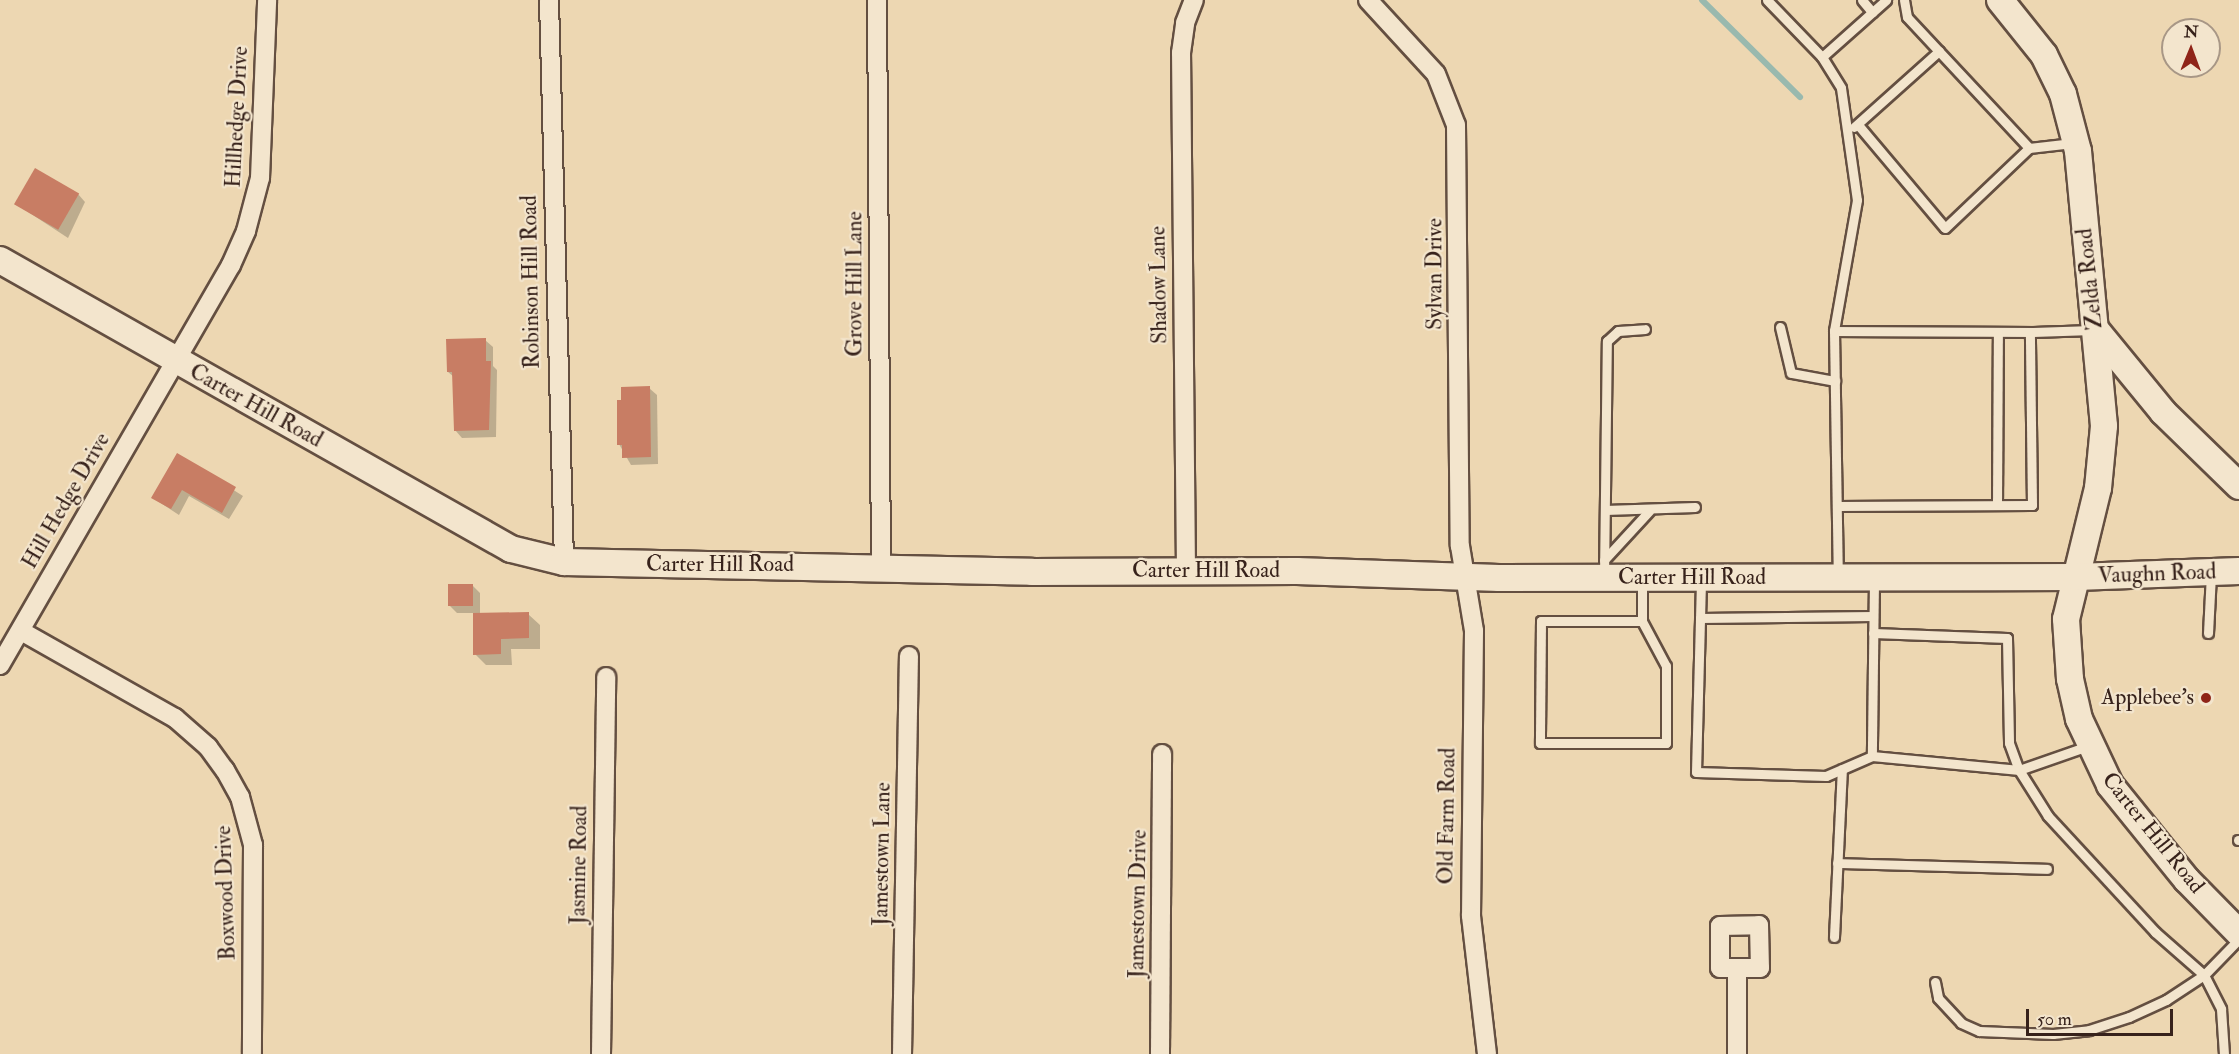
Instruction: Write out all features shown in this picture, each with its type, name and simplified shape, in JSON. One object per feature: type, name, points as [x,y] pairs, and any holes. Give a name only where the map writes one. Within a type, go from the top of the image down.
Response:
[{"type":"main road","name":"Zelda Road","points":[[2000,0],[2044,55],[2063,94],[2076,143],[2096,330],[2103,455],[2089,536],[2076,577]]},
{"type":"main road","name":"Carter Hill Road","points":[[0,260],[511,549],[564,562],[1468,577],[1604,569],[1642,579],[2076,577],[2066,639],[2070,679],[2089,746],[2110,785],[2132,814],[2187,880],[2237,929]]},
{"type":"main road","points":[[2096,330],[2163,411],[2239,486]]},
{"type":"main road","name":"Vaughn Road","points":[[2076,577],[2239,571]]},
{"type":"street","name":"Hillhedge Drive","points":[[175,360],[231,265],[256,198],[261,161],[267,0]]},
{"type":"street","name":"Robinson Hill Road","points":[[549,0],[564,562]]},
{"type":"street","name":"Grove Hill Lane","points":[[877,0],[881,567]]},
{"type":"street","name":"Shadow Lane","points":[[1186,571],[1181,53],[1185,22],[1194,0]]},
{"type":"street","name":"Sylvan Drive","points":[[1368,0],[1436,74],[1456,125],[1460,546],[1468,577]]},
{"type":"street","name":"Hill Hedge Drive","points":[[0,665],[175,360]]},
{"type":"street","name":"Old Farm Road","points":[[1468,577],[1474,631],[1471,916],[1487,1054]]},
{"type":"street","name":"Boxwood Drive","points":[[21,631],[182,723],[208,747],[230,779],[249,822],[253,845],[252,1054]]},
{"type":"street","name":"Jamestown Lane","points":[[902,1054],[909,656]]},
{"type":"street","name":"Jasmine Road","points":[[601,1054],[606,677]]},
{"type":"street","name":"Jamestown Drive","points":[[1160,1054],[1162,754]]},
{"type":"street","points":[[1737,969],[1737,1054]]},
{"type":"lane","points":[[1767,0],[1822,57],[1840,88],[1857,200],[1834,331],[1838,578]]},
{"type":"lane","points":[[1862,0],[1872,12]]},
{"type":"lane","points":[[1822,57],[1886,0]]},
{"type":"lane","points":[[1904,0],[1907,17],[2029,148]]},
{"type":"lane","points":[[1846,129],[1859,126],[1939,51]]},
{"type":"lane","points":[[1859,126],[1945,228],[2029,148],[2076,143]]},
{"type":"lane","points":[[1780,327],[1791,373],[1835,381]]},
{"type":"lane","points":[[1604,569],[1608,341],[1618,331],[1645,329]]},
{"type":"lane","points":[[1834,331],[2096,330]]},
{"type":"lane","points":[[1997,505],[1998,332]]},
{"type":"lane","points":[[1837,506],[2032,505],[2030,332]]},
{"type":"lane","points":[[1605,510],[1649,511],[1695,507]]},
{"type":"lane","points":[[1604,569],[1649,511]]},
{"type":"lane","points":[[2208,633],[2211,572]]},
{"type":"lane","points":[[1701,578],[1696,772],[1826,776],[1872,756],[2019,770],[2089,746]]},
{"type":"lane","points":[[1872,756],[1874,578]]},
{"type":"lane","points":[[1642,579],[1642,621],[1666,666],[1666,743],[1540,743],[1541,621],[1642,621]]},
{"type":"lane","points":[[1700,618],[1873,616]]},
{"type":"lane","points":[[1873,633],[2007,638],[2009,743],[2019,770],[2048,816],[2155,932],[2204,975],[2221,1009],[2224,1054]]},
{"type":"lane","points":[[1834,937],[1842,769]]},
{"type":"lane","points":[[1838,863],[2047,869]]},
{"type":"lane","points":[[1935,982],[1938,998],[1961,1023],[1979,1031],[2053,1034],[2089,1030],[2129,1017],[2166,1000],[2204,975],[2237,929]]},
{"type":"building","points":[[35,168],[79,194],[58,230],[14,204]]},
{"type":"building","points":[[486,338],[486,361],[491,361],[489,430],[454,431],[452,372],[447,372],[446,339]]},
{"type":"building","points":[[650,386],[651,457],[622,458],[622,445],[617,445],[617,400],[621,400],[621,387]]},
{"type":"building","points":[[177,453],[236,487],[222,513],[182,490],[171,509],[151,498]]},
{"type":"building","points":[[448,584],[473,584],[473,606],[448,606]]},
{"type":"building","points":[[529,612],[529,638],[501,639],[501,654],[473,655],[473,613]]},
{"type":"waterway","points":[[1702,0],[1800,97]]},
{"type":"place","name":"Applebee's","points":[[2206,698]]}]
